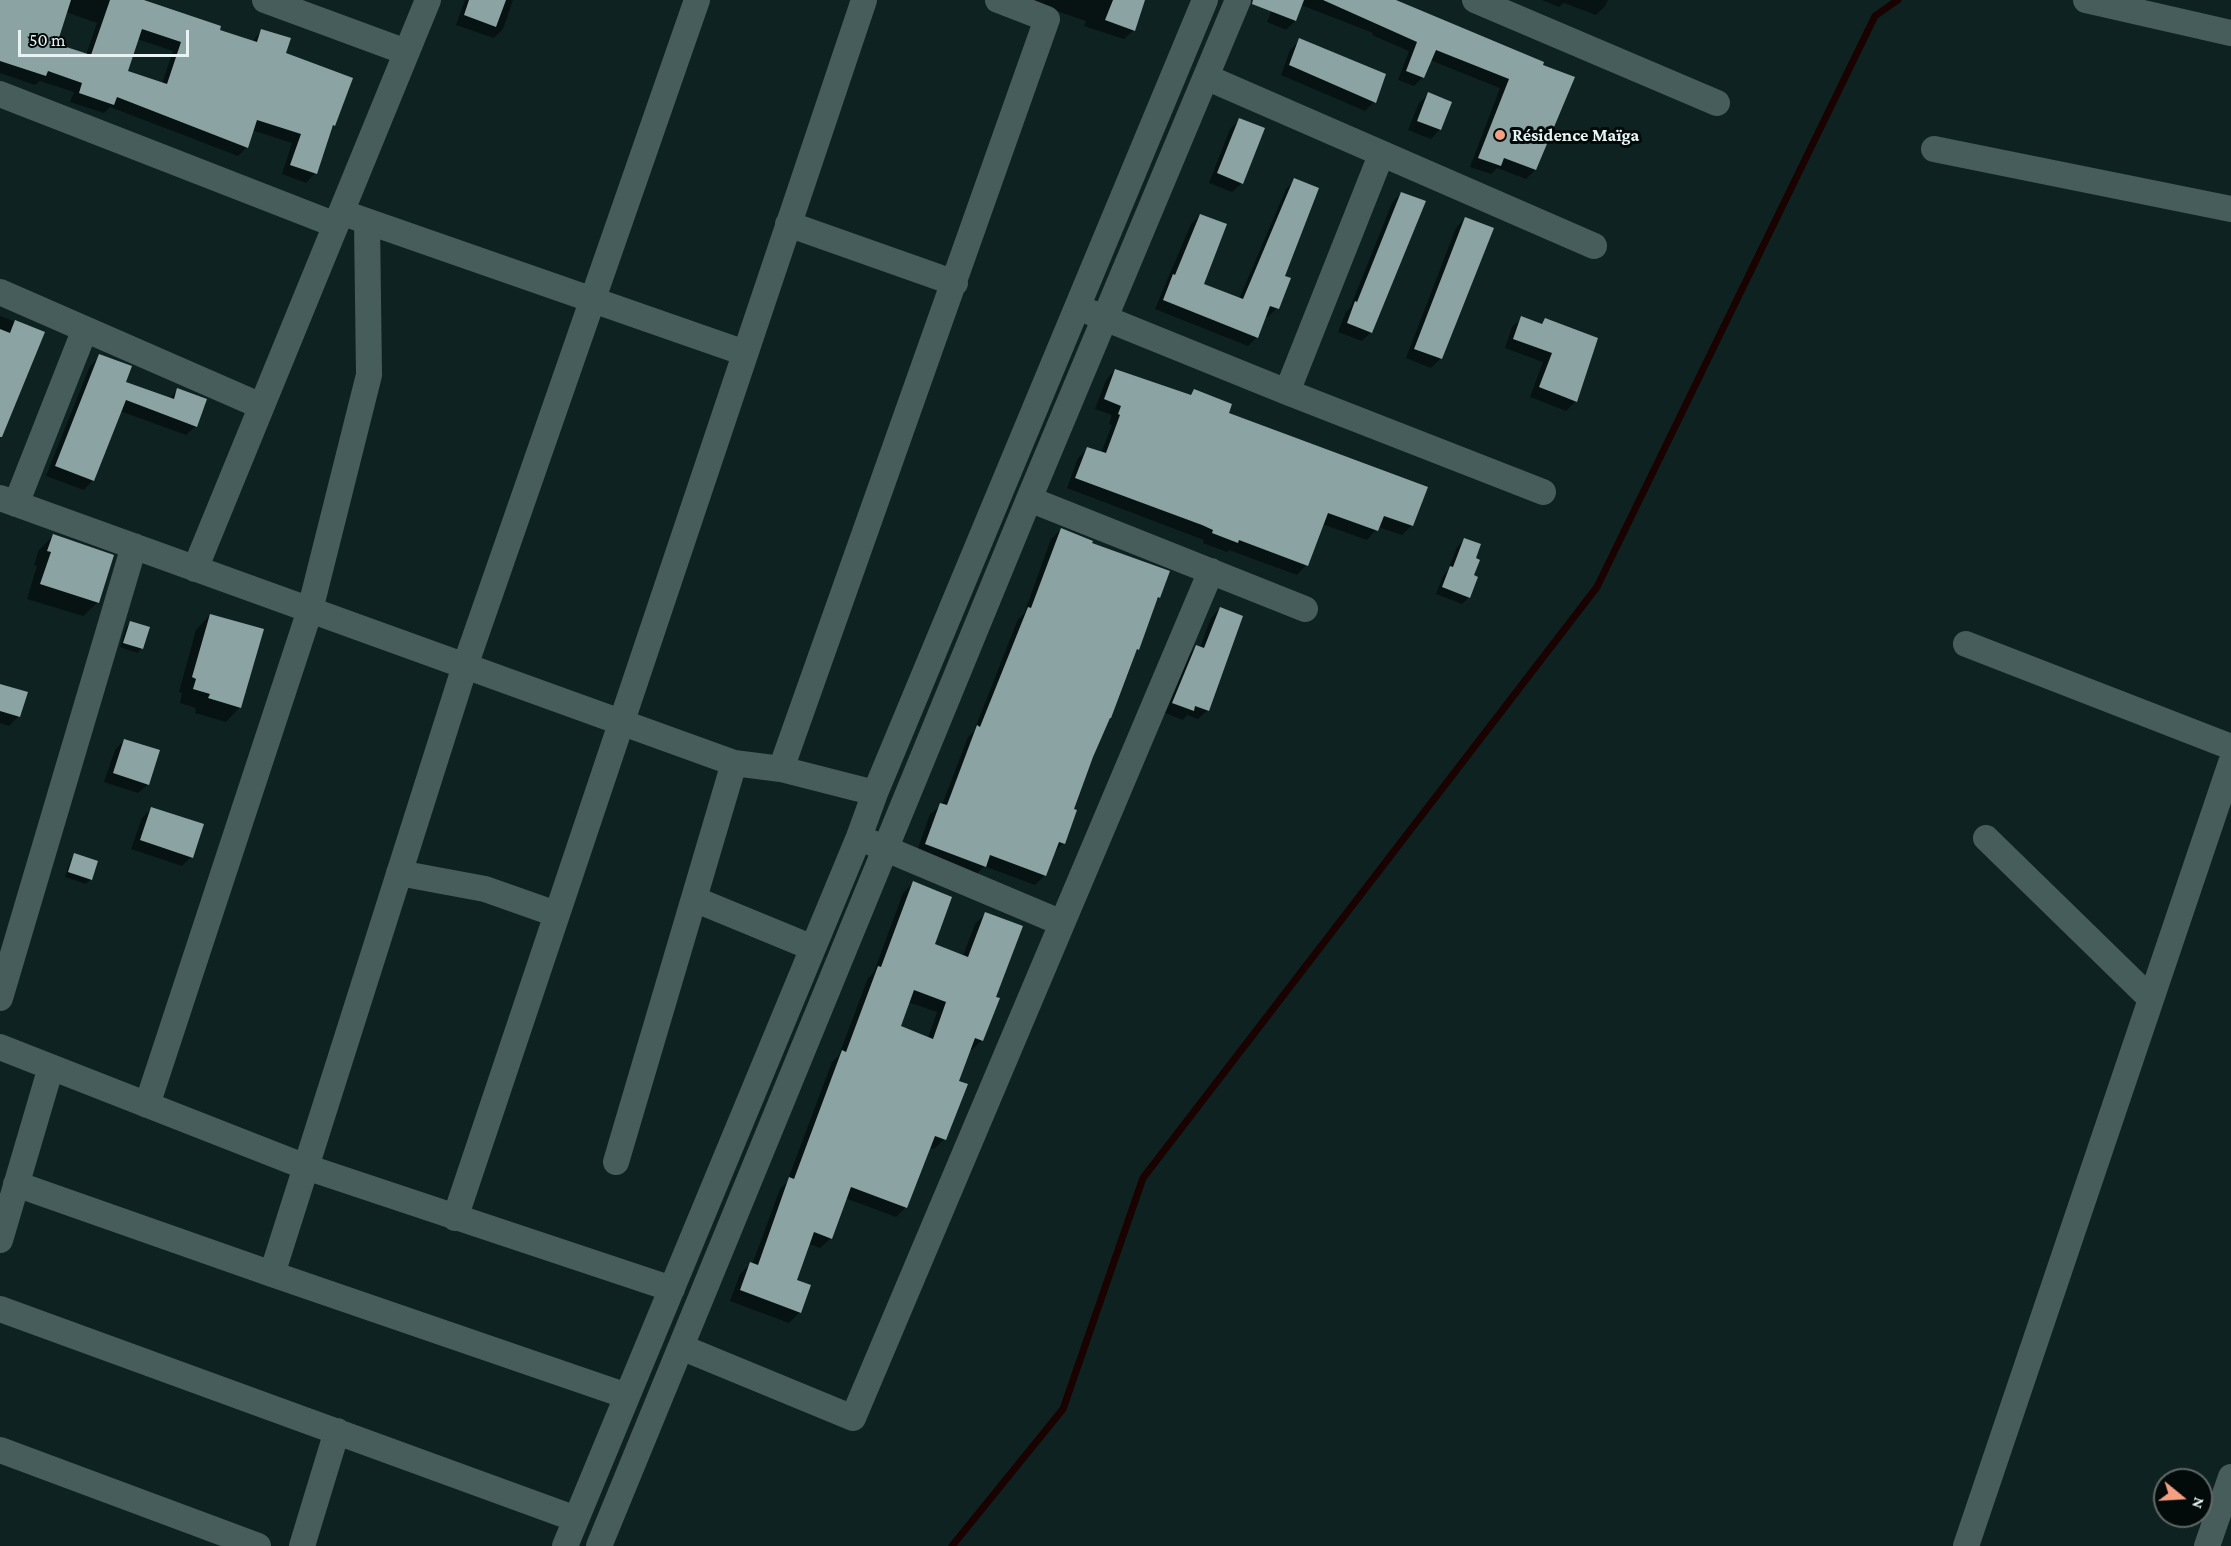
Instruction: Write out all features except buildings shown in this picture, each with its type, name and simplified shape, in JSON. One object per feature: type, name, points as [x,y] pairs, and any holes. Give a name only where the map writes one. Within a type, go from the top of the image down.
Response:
[{"type":"street","points":[[265,0],[406,52]]},
{"type":"street","points":[[195,568],[428,0]]},
{"type":"street","points":[[272,1274],[465,666],[697,0]]},
{"type":"street","points":[[455,1218],[864,0]]},
{"type":"street","points":[[782,769],[1047,19],[998,0]]},
{"type":"street","points":[[565,1546],[1205,0]]},
{"type":"street","points":[[598,1546],[1029,500],[1238,0]]},
{"type":"street","points":[[1475,0],[1717,104]]},
{"type":"street","points":[[2086,0],[2231,33]]},
{"type":"street","points":[[1206,77],[1594,246]]},
{"type":"street","points":[[0,94],[338,219],[367,222],[745,353]]},
{"type":"street","points":[[1934,149],[2231,209]]},
{"type":"street","points":[[1287,392],[1381,155]]},
{"type":"street","points":[[147,1105],[310,610],[369,375],[367,222]]},
{"type":"street","points":[[788,224],[954,283]]},
{"type":"street","points":[[0,291],[261,406]]},
{"type":"street","points":[[1078,307],[1543,492]]},
{"type":"street","points":[[85,329],[8,501],[734,763],[782,769],[875,793]]},
{"type":"street","points":[[1029,500],[1305,609]]},
{"type":"street","points":[[0,998],[134,546]]},
{"type":"street","points":[[681,1347],[853,1418],[1210,571]]},
{"type":"street","points":[[1966,644],[2231,747]]},
{"type":"street","points":[[616,1162],[734,763]]},
{"type":"street","points":[[1966,1546],[2231,763]]},
{"type":"street","points":[[859,837],[1062,923]]},
{"type":"street","points":[[1986,838],[2151,999]]},
{"type":"street","points":[[399,873],[485,889],[556,914]]},
{"type":"street","points":[[694,898],[813,948]]},
{"type":"street","points":[[0,1047],[306,1167],[672,1289]]},
{"type":"street","points":[[1,1233],[51,1067]]},
{"type":"street","points":[[16,1184],[627,1396]]},
{"type":"street","points":[[0,1309],[576,1519]]},
{"type":"street","points":[[302,1546],[337,1431]]},
{"type":"street","points":[[0,1450],[258,1546]]},
{"type":"street","points":[[2207,1546],[2231,1478]]},
{"type":"waterway","points":[[952,1546],[1063,1409],[1143,1178],[1597,587],[1875,16],[1898,0]]},
{"type":"place","name":"Résidence Maïga","points":[[1500,135]]}]
